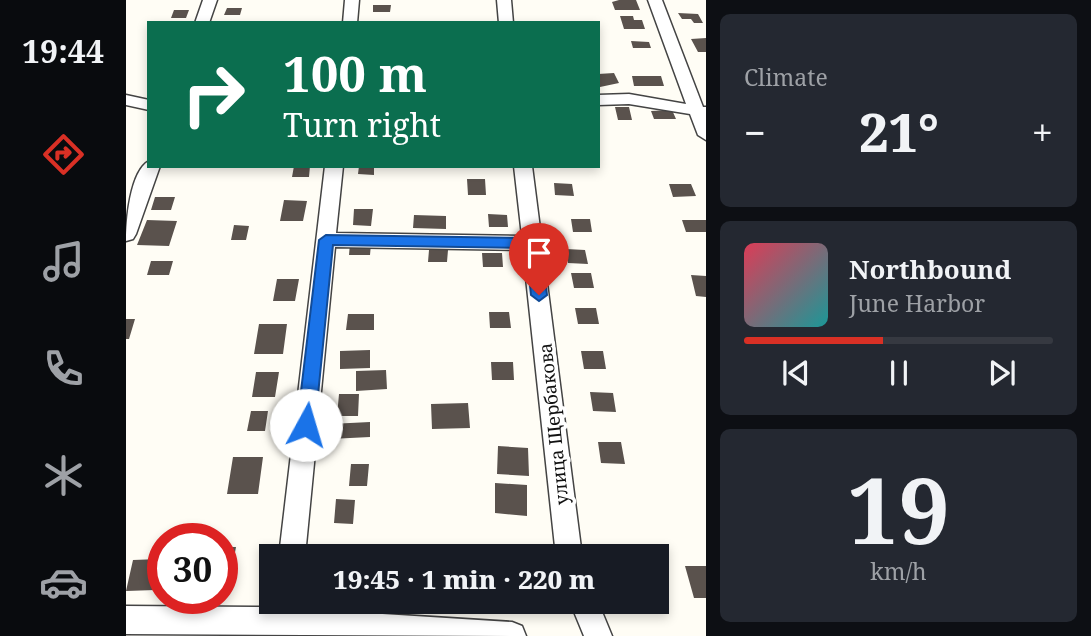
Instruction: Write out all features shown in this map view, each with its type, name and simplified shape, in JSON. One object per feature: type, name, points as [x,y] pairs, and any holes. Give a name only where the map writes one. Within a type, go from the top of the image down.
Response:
[{"type":"street","points":[[203,21],[210,0]]},
{"type":"street","points":[[350,21],[352,0]]},
{"type":"street","points":[[504,0],[506,21]]},
{"type":"street","points":[[655,0],[701,112],[706,135]]},
{"type":"street","points":[[600,100],[629,99],[701,112]]},
{"type":"street","points":[[126,100],[147,105]]},
{"type":"street","points":[[126,234],[150,168]]},
{"type":"street","points":[[293,544],[334,168]]},
{"type":"street","name":"улица Щербакова","points":[[523,168],[568,544]]},
{"type":"street","points":[[326,240],[533,243]]},
{"type":"street","points":[[126,620],[259,612]]},
{"type":"street","points":[[303,614],[512,636]]},
{"type":"street","points":[[589,614],[598,636]]},
{"type":"building","points":[[636,0],[640,10],[615,10],[612,2]]},
{"type":"building","points":[[373,5],[391,5],[390,12],[373,12]]},
{"type":"building","points":[[227,8],[242,8],[240,15],[224,15]]},
{"type":"building","points":[[174,10],[189,10],[186,18],[171,18]]},
{"type":"building","points":[[678,13],[698,14],[703,23],[682,19]]},
{"type":"building","points":[[620,16],[633,16],[634,20],[642,20],[645,29],[624,29]]},
{"type":"building","points":[[706,38],[706,52],[698,52],[691,39]]},
{"type":"building","points":[[631,41],[649,42],[651,48],[633,48]]},
{"type":"building","points":[[614,73],[619,83],[600,87],[600,74]]},
{"type":"building","points":[[632,76],[661,76],[664,86],[634,86]]},
{"type":"building","points":[[615,107],[629,107],[632,120],[618,120]]},
{"type":"building","points":[[672,110],[676,119],[654,119],[651,111]]},
{"type":"building","points":[[294,168],[310,168],[309,177],[292,177]]},
{"type":"building","points":[[359,168],[374,168],[374,175],[358,174]]},
{"type":"building","points":[[467,179],[485,179],[486,195],[468,195]]},
{"type":"building","points":[[554,183],[572,184],[574,196],[555,195]]},
{"type":"building","points":[[669,184],[691,184],[696,196],[673,197]]},
{"type":"building","points":[[155,197],[175,197],[171,210],[151,210]]},
{"type":"building","points":[[284,200],[307,201],[303,221],[280,221]]},
{"type":"building","points":[[354,209],[373,209],[371,226],[353,225]]},
{"type":"building","points":[[488,214],[507,215],[508,227],[489,227]]},
{"type":"building","points":[[414,215],[446,216],[446,229],[413,228]]},
{"type":"building","points":[[571,219],[590,219],[592,232],[573,232]]},
{"type":"building","points":[[147,220],[177,221],[169,246],[137,245]]},
{"type":"building","points":[[682,220],[706,220],[706,232],[686,232]]},
{"type":"building","points":[[234,225],[249,226],[246,240],[231,240]]},
{"type":"building","points":[[350,243],[371,244],[370,255],[349,255]]},
{"type":"building","points":[[566,249],[585,250],[588,264],[568,263]]},
{"type":"building","points":[[429,250],[448,250],[447,262],[428,262]]},
{"type":"building","points":[[482,253],[502,253],[503,267],[483,267]]},
{"type":"building","points":[[151,261],[173,261],[169,275],[147,275]]},
{"type":"building","points":[[571,273],[591,273],[594,288],[574,288]]},
{"type":"building","points":[[691,275],[706,276],[706,297],[696,296]]},
{"type":"building","points":[[277,279],[299,279],[295,301],[273,301]]},
{"type":"building","points":[[575,308],[596,308],[599,324],[578,324]]},
{"type":"building","points":[[489,312],[509,312],[511,328],[490,328]]},
{"type":"building","points":[[348,314],[374,314],[374,330],[346,330]]},
{"type":"building","points":[[126,319],[135,319],[129,339],[126,339]]},
{"type":"building","points":[[259,324],[287,324],[283,354],[254,354]]},
{"type":"building","points":[[370,350],[370,368],[340,369],[340,351]]},
{"type":"building","points":[[581,351],[603,351],[606,369],[584,369]]},
{"type":"building","points":[[491,362],[513,362],[514,380],[492,380]]},
{"type":"building","points":[[386,370],[387,389],[356,391],[356,371]]},
{"type":"building","points":[[256,372],[279,372],[275,397],[252,397]]},
{"type":"building","points":[[590,392],[613,393],[616,412],[593,411]]},
{"type":"building","points":[[339,394],[359,394],[358,416],[337,416]]},
{"type":"building","points":[[468,403],[470,428],[432,429],[431,404]]},
{"type":"building","points":[[251,411],[268,411],[265,431],[247,431]]},
{"type":"building","points":[[370,422],[370,437],[330,439],[330,424]]},
{"type":"building","points":[[598,442],[621,442],[625,464],[601,463]]},
{"type":"building","points":[[498,446],[528,448],[529,476],[497,474]]},
{"type":"building","points":[[233,457],[263,457],[258,494],[227,494]]},
{"type":"building","points":[[351,464],[369,464],[367,486],[349,486]]},
{"type":"building","points":[[495,483],[527,485],[527,516],[495,513]]},
{"type":"building","points":[[336,499],[355,500],[353,524],[334,523]]},
{"type":"building","points":[[147,559],[147,590],[126,591],[133,560]]},
{"type":"building","points":[[685,566],[706,566],[706,598],[694,598]]},
{"type":"route","points":[[306,425],[326,240],[533,243],[539,295]]}]
